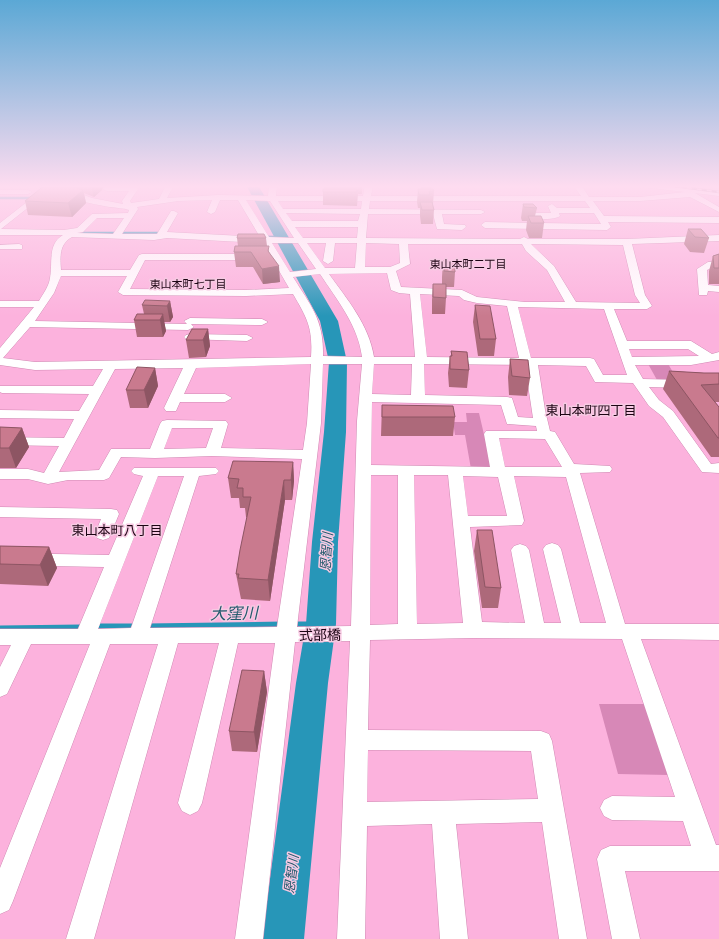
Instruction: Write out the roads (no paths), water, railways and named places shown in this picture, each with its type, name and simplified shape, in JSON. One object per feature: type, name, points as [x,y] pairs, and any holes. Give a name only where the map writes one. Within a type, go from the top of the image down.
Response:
[{"type":"street","points":[[0,236],[67,234],[81,229]]},
{"type":"street","points":[[117,234],[120,229]]},
{"type":"street","points":[[161,234],[164,229]]},
{"type":"street","points":[[249,939],[287,627],[314,423],[319,360],[318,338],[313,319],[289,275],[259,229]]},
{"type":"street","points":[[293,229],[299,240],[353,315],[366,344],[357,634],[357,740],[351,939]]},
{"type":"street","points":[[360,270],[362,229]]},
{"type":"street","points":[[486,229],[490,240]]},
{"type":"street","points":[[391,270],[395,288],[462,293],[468,298],[477,300],[525,305],[647,306],[640,294],[623,242],[609,229]]},
{"type":"street","points":[[0,232],[161,234],[299,240],[403,241],[524,240],[623,242],[719,238]]},
{"type":"street","points":[[0,355],[27,324],[42,304],[55,282],[55,257],[57,249],[67,234]]},
{"type":"street","points":[[1,248],[12,236]]},
{"type":"street","points":[[328,261],[331,240]]},
{"type":"street","points":[[524,240],[529,249],[551,268],[572,305]]},
{"type":"street","points":[[289,275],[321,271],[391,270],[405,264],[403,241]]},
{"type":"street","points":[[1,248],[19,247]]},
{"type":"street","points":[[276,257],[142,257],[123,292],[246,293],[297,291]]},
{"type":"street","points":[[719,264],[711,264],[702,269],[703,290],[719,289]]},
{"type":"street","points":[[55,273],[133,273]]},
{"type":"street","points":[[415,290],[416,315],[419,325],[418,399]]},
{"type":"street","points":[[511,303],[529,362],[544,428],[550,435],[571,470],[624,631],[691,809],[713,858],[610,860],[626,939]]},
{"type":"street","points":[[0,304],[42,304]]},
{"type":"street","points":[[608,306],[623,345],[627,361],[638,381],[654,403],[668,414],[707,469],[719,468]]},
{"type":"street","points":[[27,324],[188,328],[257,322],[246,340],[188,328]]},
{"type":"street","points":[[623,345],[691,345],[715,357]]},
{"type":"street","points":[[627,361],[691,360],[715,357]]},
{"type":"street","points":[[0,361],[35,366],[191,364],[319,360],[590,362],[598,379],[719,385]]},
{"type":"street","points":[[191,364],[173,403],[225,398]]},
{"type":"street","points":[[48,479],[111,365]]},
{"type":"street","points":[[2,389],[98,390]]},
{"type":"street","points":[[365,398],[507,401],[512,421],[544,428]]},
{"type":"street","points":[[0,414],[84,415]]},
{"type":"street","points":[[155,454],[167,424],[221,424],[212,452]]},
{"type":"street","points":[[461,522],[516,521],[491,434],[544,428]]},
{"type":"street","points":[[0,441],[69,442]]},
{"type":"street","points":[[0,474],[28,474],[48,479],[68,475],[104,475],[116,452],[155,454],[212,452],[310,455]]},
{"type":"street","points":[[363,470],[502,472],[604,469]]},
{"type":"street","points":[[0,901],[94,636],[116,561],[146,471],[211,471]]},
{"type":"street","points":[[138,636],[193,471]]},
{"type":"street","points":[[406,471],[408,632]]},
{"type":"street","points":[[455,472],[473,630]]},
{"type":"street","points":[[0,512],[112,514],[103,534]]},
{"type":"street","points":[[552,549],[572,631]]},
{"type":"street","points":[[520,550],[536,631]]},
{"type":"street","points":[[0,559],[116,561]]},
{"type":"street","name":"式部橋","points":[[0,637],[230,636],[287,627],[357,634],[473,630],[719,632]]},
{"type":"street","points":[[80,939],[170,636]]},
{"type":"street","points":[[190,803],[230,636]]},
{"type":"street","points":[[0,688],[25,637]]},
{"type":"street","points":[[357,740],[541,741],[573,939]]},
{"type":"street","points":[[612,808],[691,809]]},
{"type":"street","points":[[354,814],[552,810]]},
{"type":"street","points":[[443,812],[454,939]]},
{"type":"waterway","name":"恩智川","points":[[277,229],[329,321],[336,347],[338,362],[335,432],[325,542],[321,624],[312,683],[283,939]]},
{"type":"waterway","points":[[73,233],[163,233]]},
{"type":"waterway","points":[[263,237],[283,237]]},
{"type":"waterway","name":"大窪川","points":[[147,626],[283,624]]},
{"type":"waterway","name":"大窪川","points":[[294,624],[321,624]]},
{"type":"waterway","name":"大窪川","points":[[94,626],[133,626]]},
{"type":"waterway","name":"大窪川","points":[[0,628],[81,627]]},
{"type":"district","name":"東山本町二丁目","points":[[468,264]]},
{"type":"district","name":"東山本町七丁目","points":[[188,284]]},
{"type":"district","name":"東山本町四丁目","points":[[591,410]]},
{"type":"district","name":"東山本町八丁目","points":[[117,530]]}]
